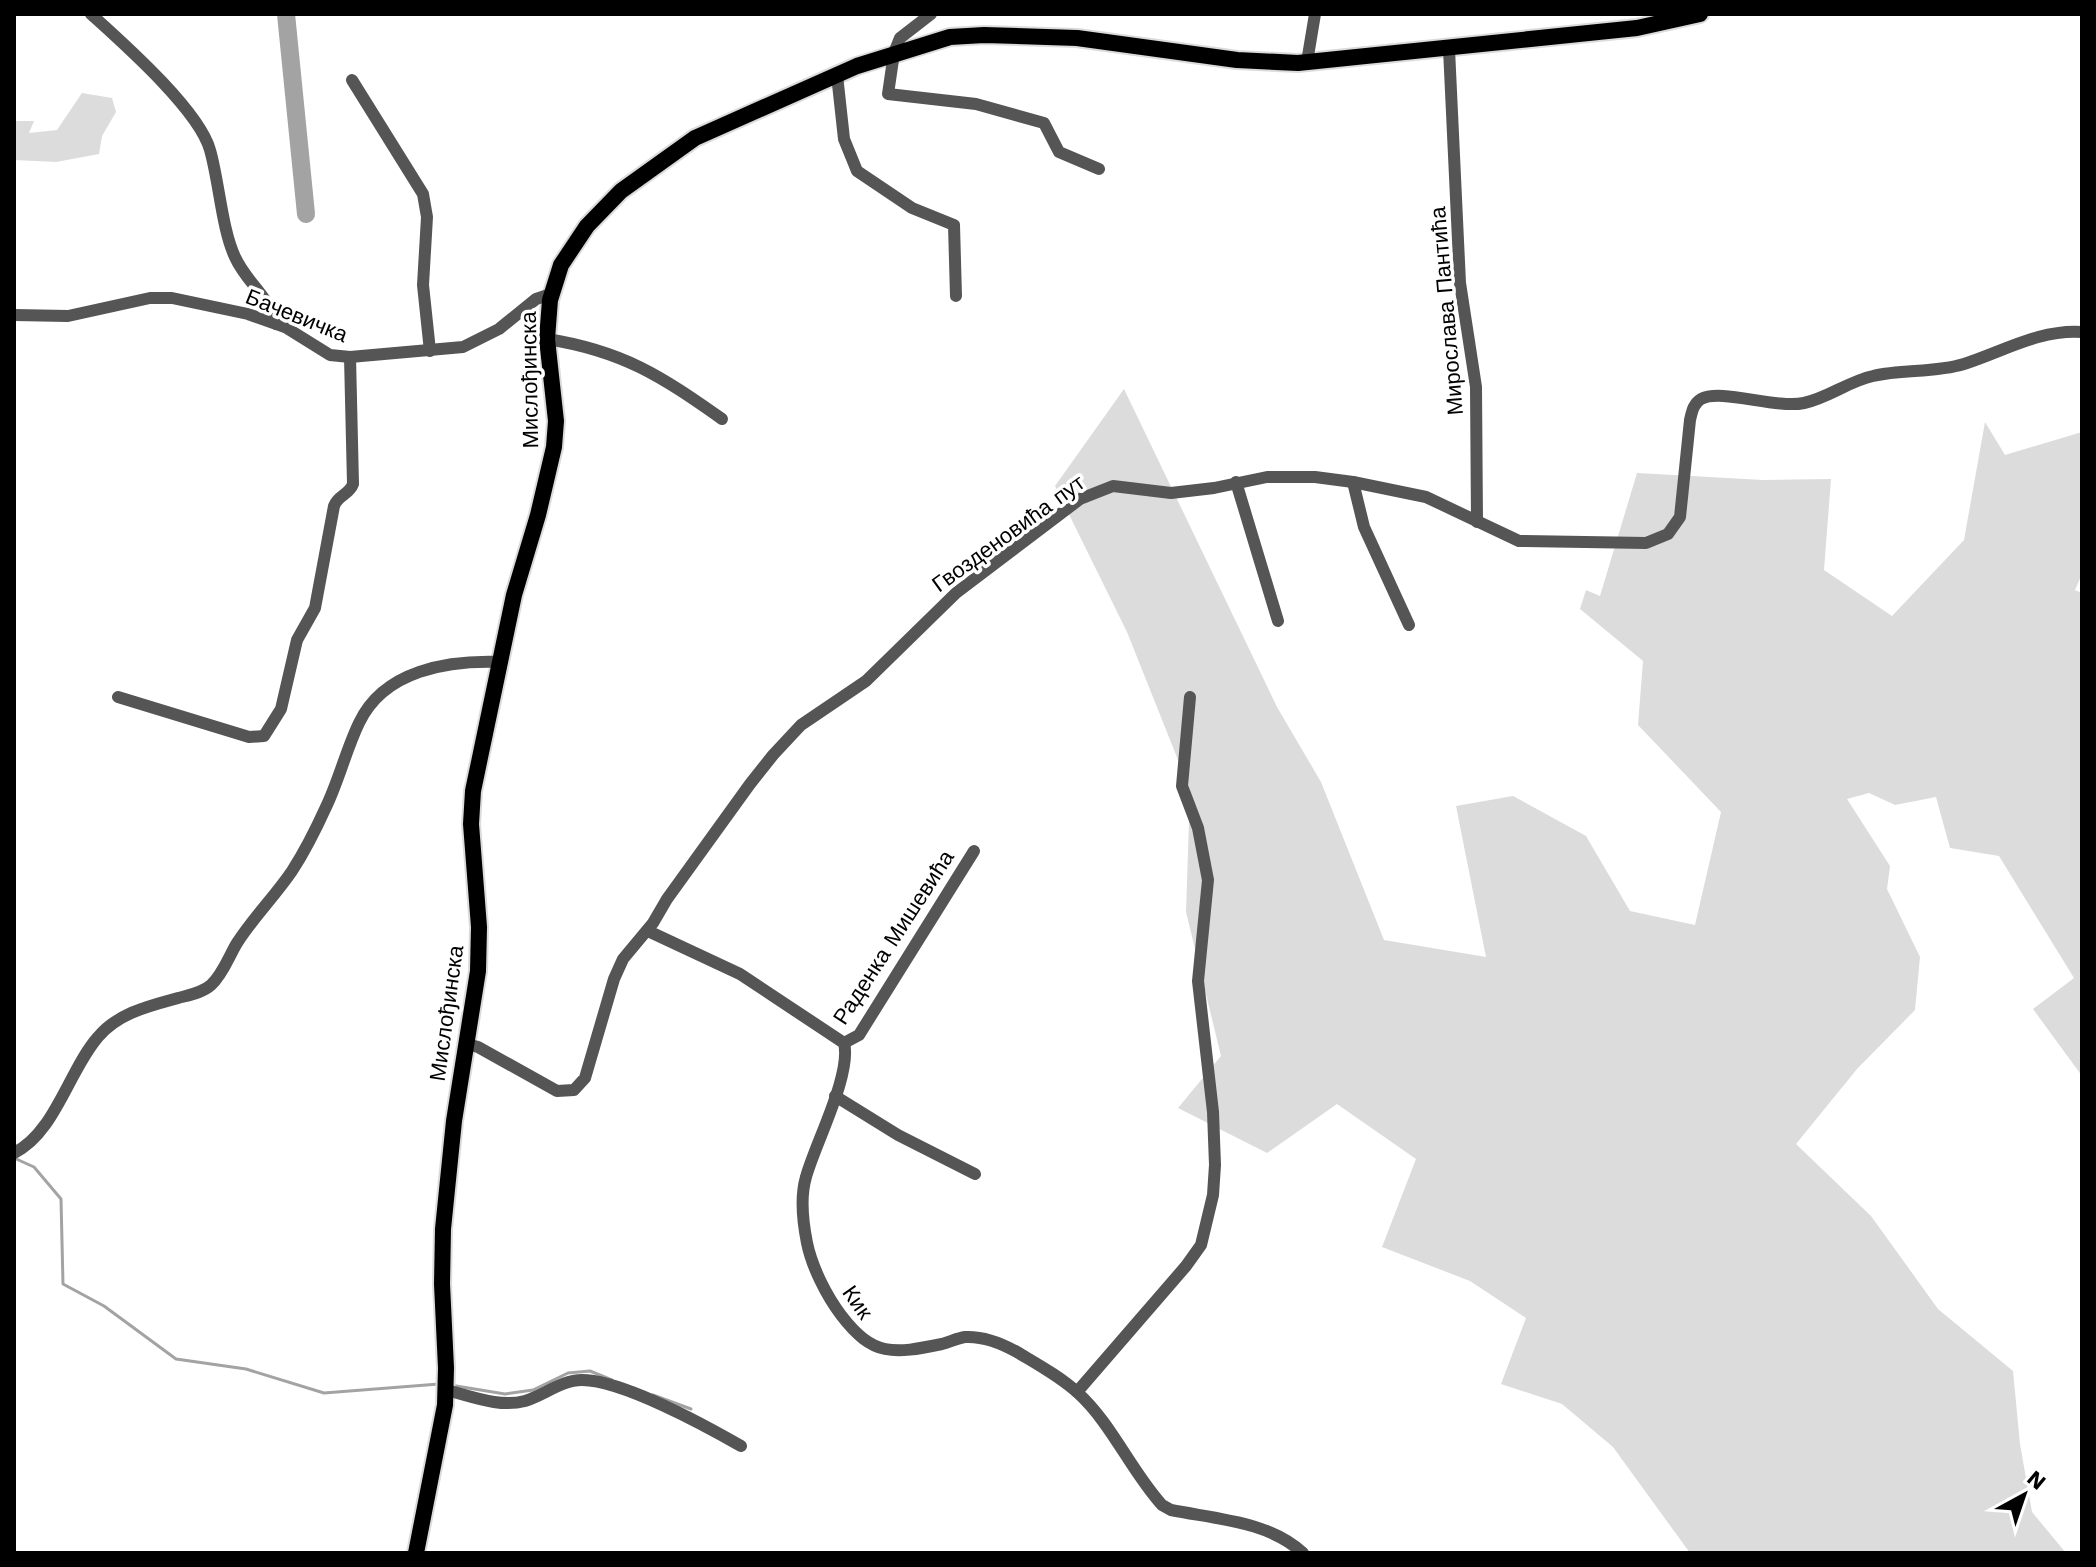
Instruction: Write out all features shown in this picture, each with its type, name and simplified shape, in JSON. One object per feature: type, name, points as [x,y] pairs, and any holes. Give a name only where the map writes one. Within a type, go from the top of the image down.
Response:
[{"type":"main road","name":"Мислођинска","points":[[416,1553],[446,1390],[443,1229],[454,1121],[479,957],[471,803],[514,595],[553,455],[556,421],[547,339],[551,294],[570,247],[598,213],[621,191],[695,138],[894,53],[961,36],[1046,36],[1129,43],[1246,61],[1307,62],[1637,28],[1700,14]]},
{"type":"street","points":[[91,14],[136,54],[205,134],[233,255],[266,299],[276,324]]},
{"type":"street","points":[[931,14],[900,38],[894,53],[888,94],[976,104],[1044,123],[1059,152],[1099,169]]},
{"type":"street","points":[[1307,62],[1315,14]]},
{"type":"street","name":"Мирослава Пантића","points":[[1449,49],[1460,283],[1476,387],[1477,522]]},
{"type":"street","points":[[837,75],[844,139],[857,171],[912,208],[954,225],[956,296]]},
{"type":"street","points":[[352,80],[423,194],[427,217],[423,285],[430,351]]},
{"type":"street","name":"Бачевичка","points":[[14,315],[68,316],[150,298],[172,298],[220,307],[276,324],[330,355],[350,357],[430,351],[472,344],[509,323],[536,299],[551,294]]},
{"type":"street","name":"Гвозденовића пут","points":[[467,1044],[478,1047],[557,1091],[574,1090],[587,1073],[614,979],[623,959],[648,931],[667,899],[750,784],[786,741],[801,725],[866,681],[956,593],[1090,493],[1113,486],[1171,493],[1267,477],[1315,477],[1426,497],[1507,537],[1530,543],[1646,543],[1660,540],[1676,526],[1680,517],[1690,420],[1693,408],[1700,399],[1713,395],[1781,405],[1802,403],[1873,376],[1958,365],[2024,341],[2082,332]]},
{"type":"street","points":[[547,339],[626,359],[664,378],[722,419]]},
{"type":"street","points":[[118,697],[249,737],[264,736],[273,725],[281,709],[297,640],[315,608],[334,506],[353,484],[350,357]]},
{"type":"street","points":[[1236,482],[1278,621]]},
{"type":"street","points":[[1353,482],[1364,527],[1409,625]]},
{"type":"street","points":[[14,1153],[26,1147],[42,1128],[96,1038],[113,1022],[134,1012],[198,993],[211,985],[309,842],[328,804],[360,721],[373,702],[406,676],[429,668],[501,662]]},
{"type":"street","points":[[1077,1392],[1201,1245],[1213,1195],[1213,1112],[1198,981],[1208,880],[1198,828],[1182,786],[1190,697]]},
{"type":"street","name":"Раденка Мишевића","points":[[844,1043],[859,1035],[974,851]]},
{"type":"street","points":[[648,931],[740,974],[844,1043]]},
{"type":"street","name":"Кик","points":[[844,1043],[845,1062],[805,1179],[804,1221],[808,1247],[819,1277],[834,1307],[856,1335],[883,1350],[922,1348],[966,1337],[991,1340],[1032,1361],[1077,1392],[1162,1505],[1171,1510],[1265,1529],[1288,1540],[1303,1553]]},
{"type":"street","points":[[835,1096],[898,1135],[975,1174]]},
{"type":"street","points":[[446,1390],[507,1403],[527,1400],[570,1382],[588,1380],[608,1384],[654,1403],[708,1427],[741,1446]]},
{"type":"shaded area","points":[[82,93],[112,98],[116,112],[102,136],[99,154],[56,162],[14,160],[14,121],[34,121],[29,133],[57,130]]},
{"type":"shaded area","points":[[1124,389],[1277,707],[1321,782],[1384,940],[1486,957],[1456,806],[1513,796],[1586,836],[1630,911],[1695,925],[1721,812],[1638,725],[1643,661],[1580,609],[1586,590],[1600,596],[1637,473],[1763,480],[1831,479],[1824,570],[1892,616],[1964,540],[1985,422],[2005,455],[2082,432],[2082,574],[2075,590],[2082,593],[2082,1076],[2033,1009],[2074,978],[1999,856],[1950,848],[1936,797],[1895,805],[1869,793],[1847,799],[1890,866],[1887,889],[1920,957],[1915,1010],[1857,1069],[1796,1144],[1871,1216],[1938,1309],[2013,1371],[2020,1444],[2032,1512],[2066,1553],[1690,1553],[1613,1447],[1562,1404],[1501,1384],[1526,1318],[1470,1281],[1382,1247],[1416,1159],[1337,1104],[1267,1153],[1178,1108],[1221,1056],[1186,912],[1190,790],[1127,632],[1055,486]]},
{"type":"waterway","points":[[286,14],[306,214]]},
{"type":"waterway","points":[[14,1158],[34,1167],[61,1199],[63,1284],[104,1306],[176,1359],[246,1369],[324,1393],[439,1384]]},
{"type":"waterway","points":[[450,1385],[505,1394],[533,1390],[568,1373],[590,1371],[612,1380]]},
{"type":"waterway","points":[[653,1395],[691,1409]]}]
